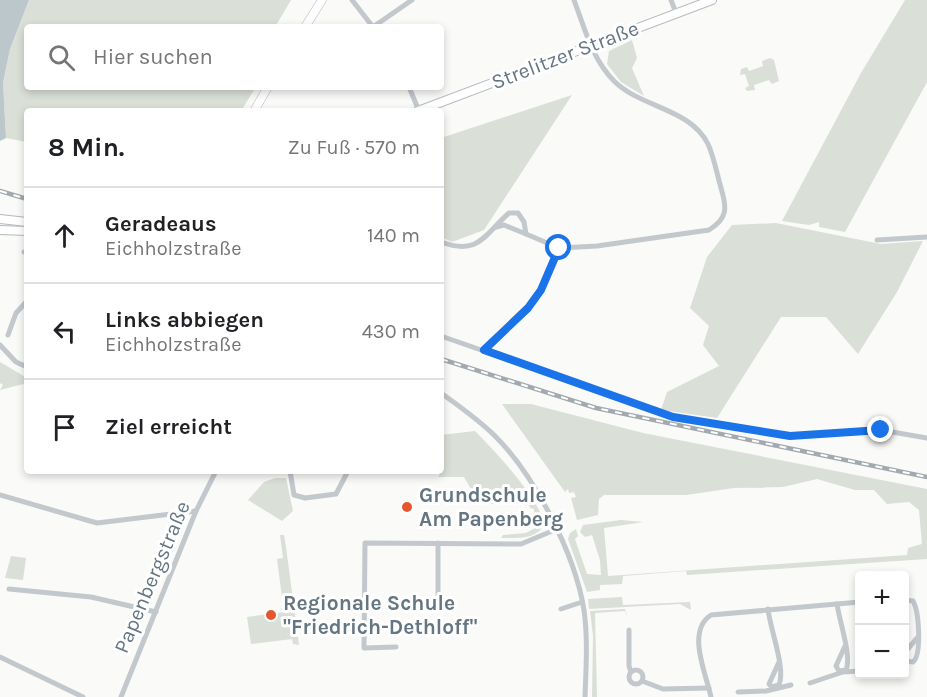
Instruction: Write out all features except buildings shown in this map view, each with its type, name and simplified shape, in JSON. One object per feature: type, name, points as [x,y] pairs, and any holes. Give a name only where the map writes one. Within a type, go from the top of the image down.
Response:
[{"type":"main road","points":[[307,24],[322,0]]},
{"type":"main road","name":"Strelitzer Straße","points":[[426,108],[712,0]]},
{"type":"main road","points":[[256,108],[266,90]]},
{"type":"main road","points":[[0,219],[24,222]]},
{"type":"main road","points":[[0,230],[24,231]]},
{"type":"street","points":[[352,0],[371,24]]},
{"type":"street","points":[[377,24],[412,0]]},
{"type":"street","points":[[496,227],[504,225],[559,248],[597,246],[709,230],[721,223],[725,212],[722,189],[708,144],[696,128],[619,85],[597,60],[574,0]]},
{"type":"street","points":[[670,0],[676,14]]},
{"type":"street","points":[[411,90],[417,108]]},
{"type":"street","points":[[444,243],[454,247],[468,247],[478,243],[509,213],[518,213],[524,222],[526,234]]},
{"type":"street","points":[[877,240],[927,237]]},
{"type":"street","points":[[484,350],[528,308],[541,290],[559,248]]},
{"type":"street","points":[[8,335],[16,313],[24,304]]},
{"type":"street","points":[[444,337],[673,417],[790,436],[875,429],[927,438]]},
{"type":"street","points":[[0,345],[16,362],[24,366]]},
{"type":"street","points":[[444,395],[496,437],[542,500],[558,530],[582,603],[586,637],[585,697]]},
{"type":"street","name":"Papenbergstraße","points":[[121,697],[196,511],[214,474]]},
{"type":"street","points":[[290,474],[294,495],[305,498],[336,494],[346,474]]},
{"type":"street","points":[[0,495],[97,523],[196,511]]},
{"type":"street","points":[[396,647],[364,648],[365,543],[520,544],[558,530]]},
{"type":"street","points":[[438,543],[438,598]]},
{"type":"street","points":[[9,589],[91,597],[156,612]]},
{"type":"street","points":[[909,601],[915,604],[918,637],[917,658],[909,662]]},
{"type":"street","points":[[711,697],[699,640],[703,622],[717,613],[855,602]]},
{"type":"street","points":[[561,609],[582,603]]},
{"type":"street","points":[[837,604],[848,667],[843,672]]},
{"type":"street","points":[[768,609],[781,680],[776,687]]},
{"type":"street","points":[[629,630],[628,666],[632,682],[642,681],[663,689],[709,688]]},
{"type":"street","points":[[909,648],[918,637]]},
{"type":"street","points":[[843,672],[836,666],[845,646]]},
{"type":"street","points":[[0,657],[83,697]]},
{"type":"street","points":[[776,687],[770,686],[769,681],[779,662]]},
{"type":"street","points":[[631,672],[641,671],[642,681]]},
{"type":"street","points":[[810,683],[843,672],[855,671]]},
{"type":"street","points":[[738,692],[766,691],[791,685]]},
{"type":"shaded area","points":[[0,0],[29,0],[10,49],[3,83],[6,138],[0,141]]},
{"type":"shaded area","points":[[29,0],[291,0],[277,24],[24,24],[24,90],[254,90],[243,108],[24,108],[24,141],[6,138],[3,84],[10,49]]},
{"type":"shaded area","points":[[905,0],[927,0],[927,82],[845,232],[819,227],[819,222],[809,225],[782,221],[861,73]]},
{"type":"shaded area","points":[[632,40],[637,58],[632,68],[644,96],[621,82],[607,64],[609,51]]},
{"type":"shaded area","points":[[770,58],[774,60],[779,81],[772,84],[769,80],[754,85],[755,90],[747,91],[745,88],[749,86],[745,74],[740,75],[741,69],[747,67],[749,71],[763,66],[762,61]]},
{"type":"shaded area","points":[[572,95],[484,230],[452,242],[444,238],[444,137]]},
{"type":"shaded area","points":[[776,223],[881,244],[923,241],[897,292],[858,354],[826,317],[781,317],[717,418],[661,410],[667,392],[719,366],[703,345],[709,326],[690,308],[707,257],[732,225]]},
{"type":"shaded area","points":[[0,362],[24,376],[24,384],[0,390],[3,385],[0,383]]},
{"type":"shaded area","points":[[502,404],[531,404],[643,433],[927,489],[927,559],[687,575],[686,571],[623,576],[622,584],[600,585],[600,590],[587,592],[568,539],[570,533],[576,529],[578,536],[575,539],[587,574],[601,575],[600,560],[592,535],[585,537],[580,532],[583,525],[621,520],[643,522],[604,528],[608,576],[907,555],[908,548],[922,544],[919,510],[909,502],[887,504],[874,490],[855,490],[817,479],[783,487],[734,488],[686,495],[604,495],[599,499],[598,515],[577,520],[571,498],[576,497],[574,492],[569,493],[568,489],[565,492]]},
{"type":"shaded area","points":[[475,431],[493,450],[534,501],[544,523],[537,533],[526,537],[501,538],[503,535],[526,533],[537,527],[538,521],[491,520],[491,517],[534,517],[534,509],[530,508],[529,504],[480,504],[464,477],[438,477],[440,474],[444,474],[444,435]]},
{"type":"shaded area","points":[[275,478],[286,478],[293,511],[282,521],[248,500],[264,482]]},
{"type":"shaded area","points":[[280,535],[284,535],[299,645],[293,644],[292,639],[251,644],[247,617],[284,612],[277,559],[283,558]]},
{"type":"shaded area","points":[[11,556],[26,558],[23,580],[5,578]]},
{"type":"shaded area","points":[[622,597],[623,605],[690,602],[691,610],[680,604],[589,609],[588,599]]},
{"type":"shaded area","points":[[625,609],[628,620],[625,611],[595,613],[597,697],[592,697],[593,636],[590,611]]},
{"type":"railway","points":[[0,191],[24,198]]},
{"type":"railway","points":[[444,360],[596,408],[927,477]]},
{"type":"place","name":"Grundschule Am Papenberg","points":[[407,507]]},
{"type":"place","name":"Regionale Schule \"Friedrich-Dethloff\"","points":[[271,615]]},
{"type":"route","points":[[559,248],[541,290],[528,308],[484,350],[610,397],[673,417],[790,436],[881,430]]}]
